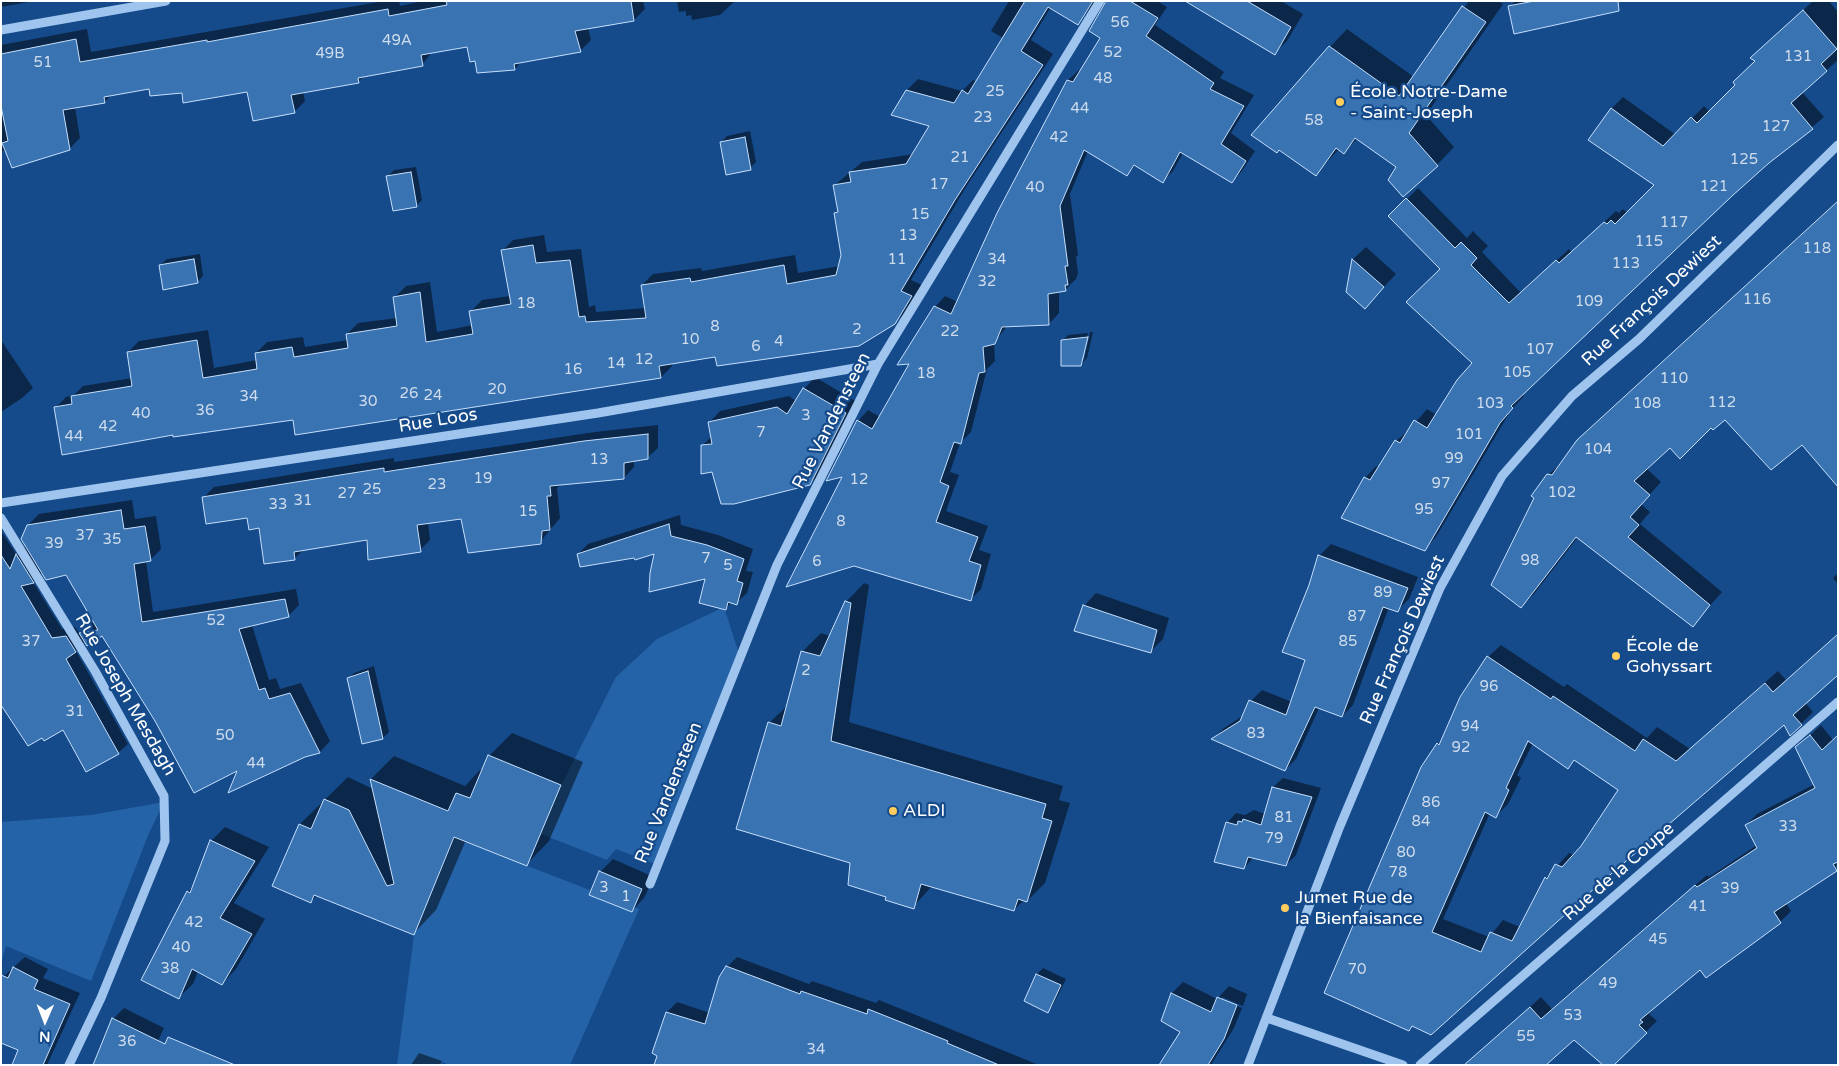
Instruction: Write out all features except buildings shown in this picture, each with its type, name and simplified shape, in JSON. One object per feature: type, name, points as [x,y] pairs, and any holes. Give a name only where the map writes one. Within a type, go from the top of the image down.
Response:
[{"type":"street","points":[[1,30],[166,1]]},
{"type":"street","name":"Rue Vandensteen","points":[[650,884],[777,565],[878,364],[1100,1]]},
{"type":"street","name":"Rue François Dewiest","points":[[1248,1065],[1340,826],[1440,588],[1502,476],[1572,396],[1639,339],[1838,145]]},
{"type":"street","name":"Rue Loos","points":[[1,503],[598,413],[878,364]]},
{"type":"street","name":"Rue Joseph Mesdagh","points":[[1,518],[95,671],[164,796],[165,840],[101,998],[69,1065]]},
{"type":"street","name":"Rue de la Coupe","points":[[1420,1065],[1838,702]]},
{"type":"street","points":[[1267,1018],[1403,1065]]},
{"type":"shaded area","points":[[724,607],[740,657],[658,865],[616,849],[607,860],[541,834],[561,786],[616,677],[657,639]]},
{"type":"shaded area","points":[[164,802],[149,833],[91,981],[6,946],[1,963],[1,822],[91,815]]},
{"type":"shaded area","points":[[455,838],[639,909],[570,1065],[449,1065],[442,1062],[442,1065],[397,1065],[414,935]]},
{"type":"place","name":"École Notre-Dame - Saint-Joseph","points":[[1340,102]]},
{"type":"place","name":"École de Gohyssart","points":[[1616,656]]},
{"type":"place","name":"ALDI","points":[[893,811]]},
{"type":"place","name":"Jumet Rue de la Bienfaisance","points":[[1285,908]]}]
